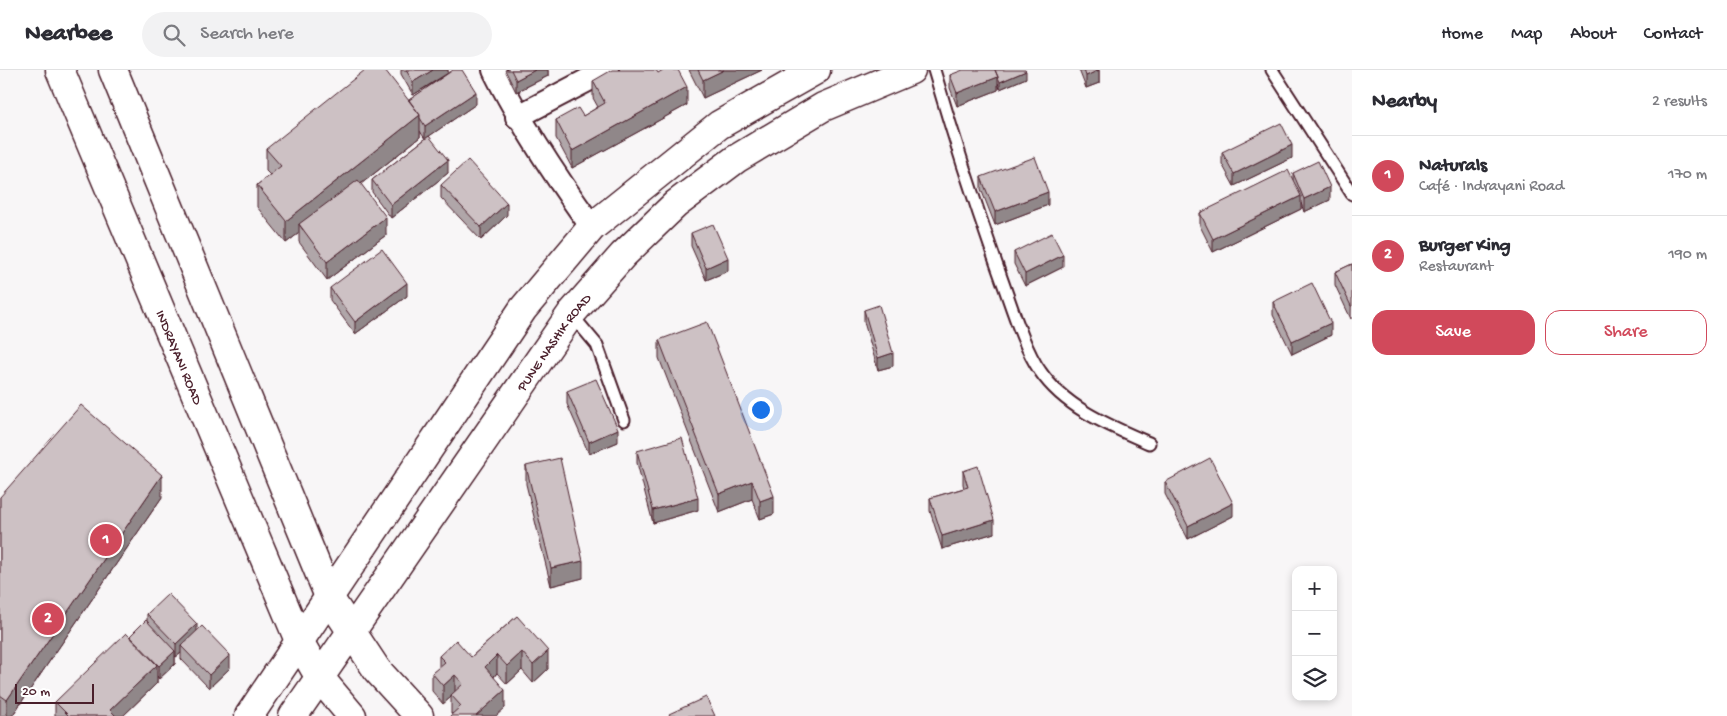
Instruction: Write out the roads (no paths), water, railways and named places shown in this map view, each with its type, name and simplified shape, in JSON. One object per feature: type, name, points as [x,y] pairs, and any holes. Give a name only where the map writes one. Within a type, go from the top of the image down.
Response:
[{"type":"main road","name":"INDRAYANI ROAD","points":[[60,70],[300,643],[320,678],[352,716]]},
{"type":"main road","points":[[113,70],[330,599],[377,670],[419,716]]},
{"type":"main road","points":[[249,716],[330,599],[523,309],[592,227],[720,125],[816,70]]},
{"type":"main road","name":"PUNE NASHIK ROAD","points":[[293,716],[571,314],[624,255],[676,204],[736,159],[823,107],[911,70]]},
{"type":"street","points":[[494,70],[517,117],[542,158],[592,227]]},
{"type":"street","points":[[517,117],[606,70]]},
{"type":"lane","points":[[934,70],[971,195],[1018,322],[1039,371],[1063,396],[1096,420],[1149,443]]},
{"type":"lane","points":[[1272,70],[1352,194]]},
{"type":"lane","points":[[571,314],[597,345],[624,420]]},
{"type":"place","name":"Naturals","points":[[106,540]]},
{"type":"place","name":"Burger King","points":[[48,619]]}]
